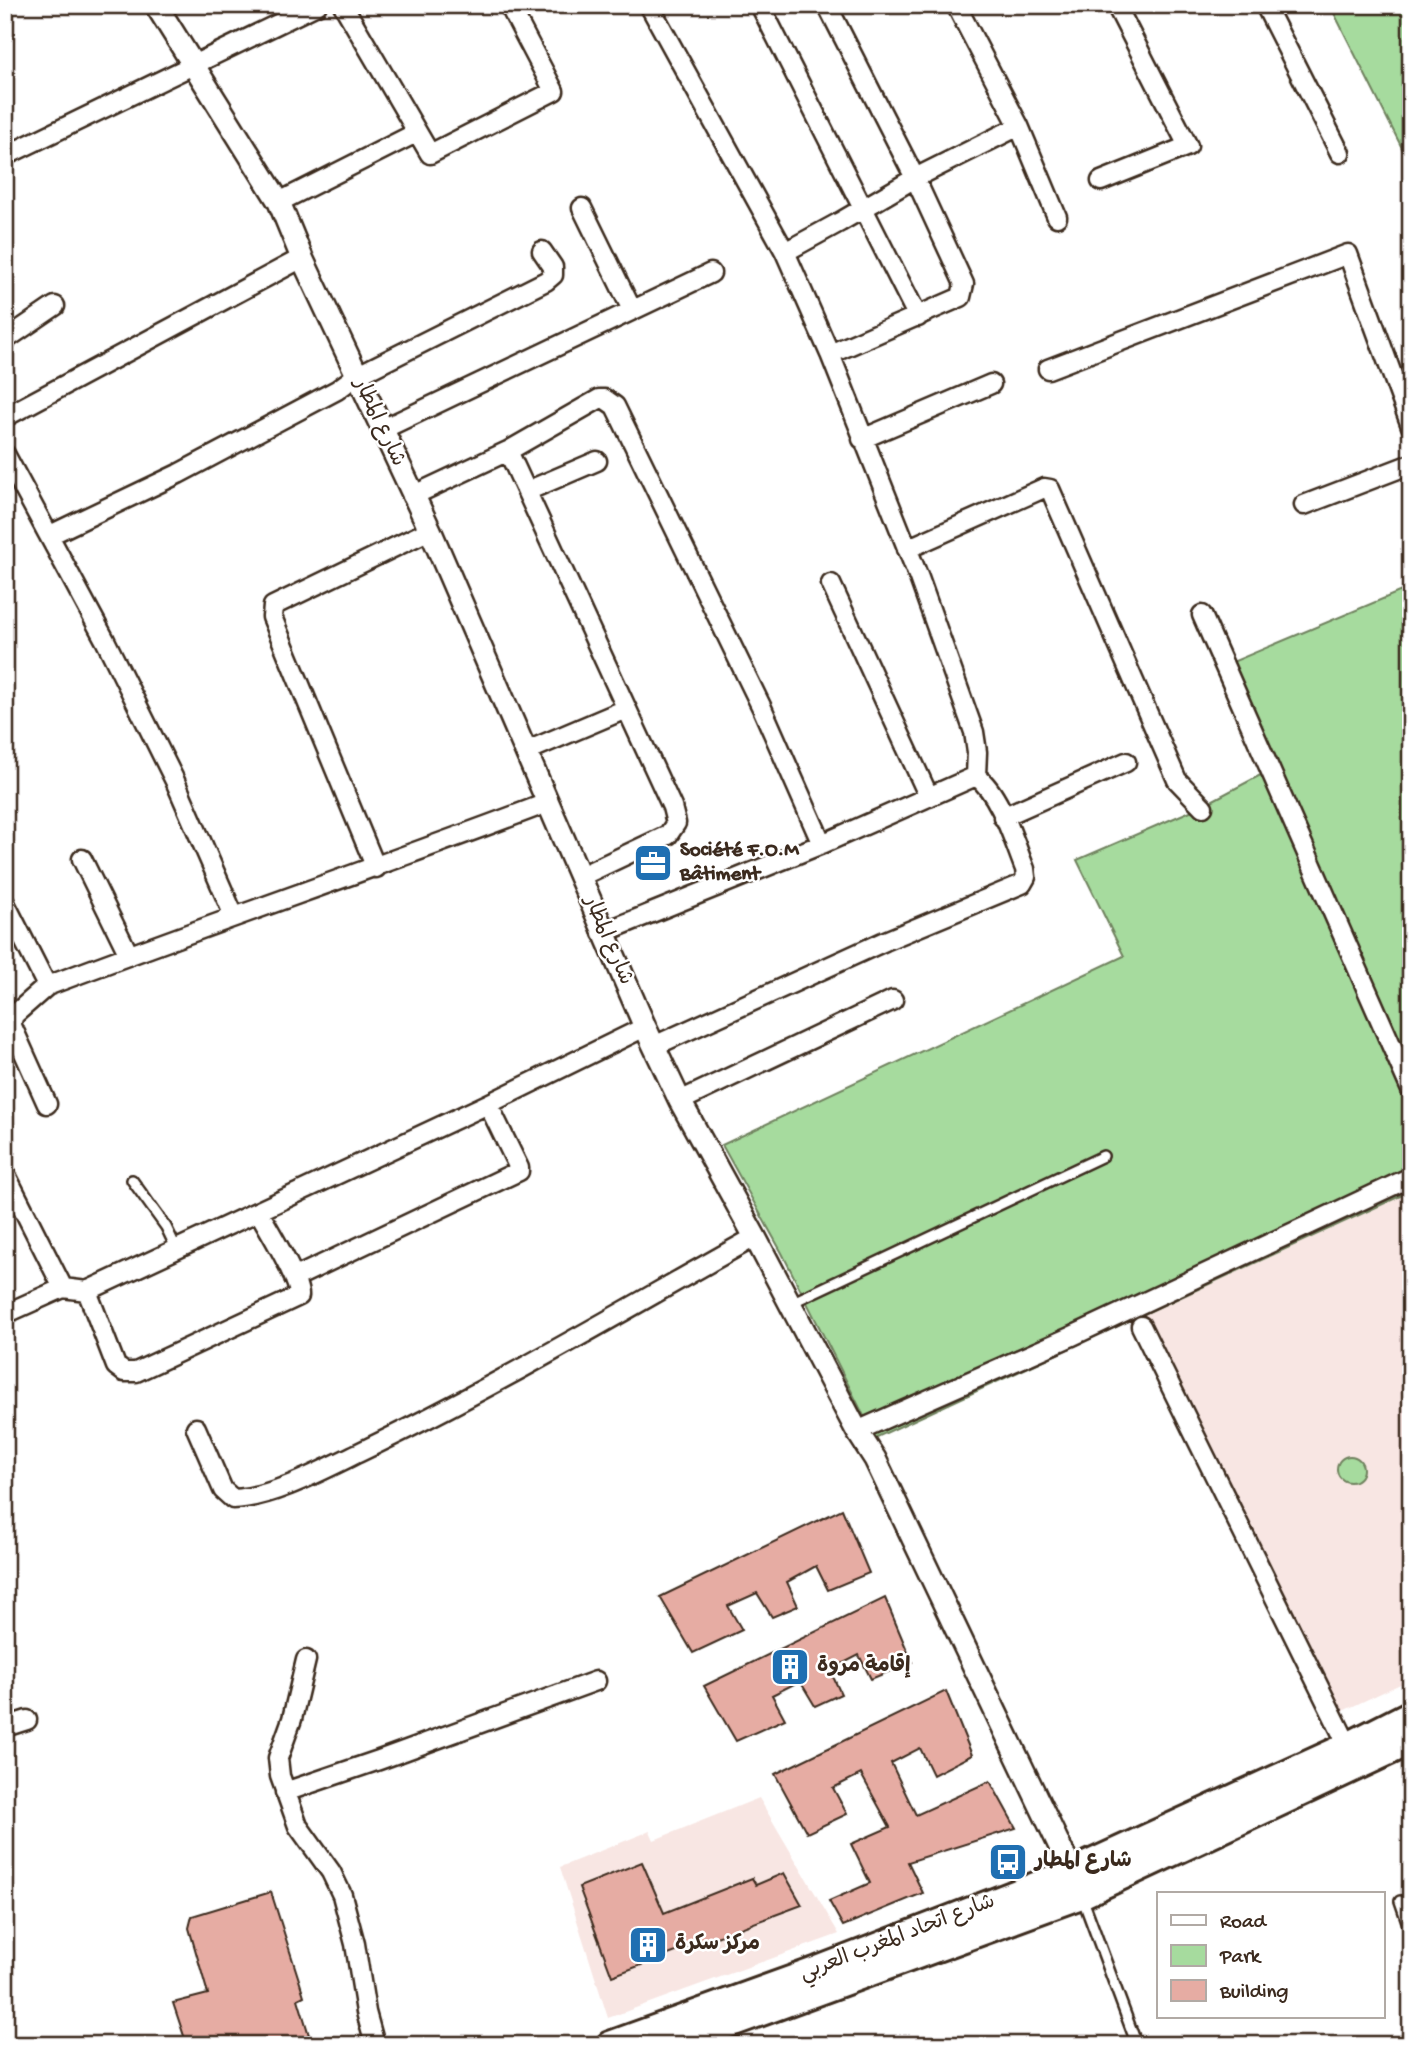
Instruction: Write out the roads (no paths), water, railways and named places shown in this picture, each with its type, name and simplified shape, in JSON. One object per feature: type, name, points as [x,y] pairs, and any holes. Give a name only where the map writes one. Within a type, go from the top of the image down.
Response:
[{"type":"main road","name":"شارع اتحاد المغرب العربي","points":[[610,2045],[818,1970],[1076,1884],[1411,1714]]},
{"type":"main road","name":"شارع اتحاد المغرب العربي","points":[[671,2045],[1076,1884],[1411,1741]]},
{"type":"street","name":"شارع المطار","points":[[156,5],[279,202],[356,376],[430,530],[527,751],[602,933],[680,1101],[857,1432],[875,1459],[1076,1884]]},
{"type":"street","points":[[5,156],[317,5]]},
{"type":"street","points":[[343,5],[430,154],[554,91],[509,5]]},
{"type":"street","points":[[649,5],[785,252],[830,354],[907,549],[974,732],[976,776]]},
{"type":"street","points":[[760,5],[918,317]]},
{"type":"street","points":[[956,5],[1019,126],[1057,217]]},
{"type":"street","points":[[1101,181],[1188,146],[1116,5]]},
{"type":"street","points":[[1265,5],[1340,153]]},
{"type":"street","points":[[830,354],[961,297],[964,284],[834,8]]},
{"type":"street","points":[[785,252],[915,177],[1019,126]]},
{"type":"street","points":[[279,202],[416,133]]},
{"type":"street","points":[[582,208],[632,310]]},
{"type":"street","points":[[50,535],[190,467],[337,390],[356,376],[546,281],[553,275],[553,267],[542,251]]},
{"type":"street","points":[[1048,369],[1348,254],[1411,426]]},
{"type":"street","points":[[5,417],[302,258]]},
{"type":"street","points":[[381,430],[711,273]]},
{"type":"street","points":[[5,340],[55,306]]},
{"type":"street","points":[[862,439],[991,384]]},
{"type":"street","points":[[412,496],[508,451],[599,399],[605,399],[615,406],[762,709],[822,844]]},
{"type":"street","points":[[508,451],[673,807],[676,823],[671,832],[662,838],[579,877]]},
{"type":"street","points":[[5,454],[105,640],[175,781],[234,916]]},
{"type":"street","points":[[527,491],[597,461]]},
{"type":"street","points":[[1304,505],[1411,464]]},
{"type":"street","points":[[907,549],[1044,488],[1050,489],[1177,780],[1203,807]]},
{"type":"street","points":[[376,868],[272,617],[273,606],[430,530]]},
{"type":"street","points":[[831,584],[929,797]]},
{"type":"street","points":[[1202,615],[1411,1090]]},
{"type":"street","points":[[527,751],[626,709]]},
{"type":"street","points":[[1003,817],[1126,762]]},
{"type":"street","points":[[602,933],[822,844],[976,776]]},
{"type":"street","points":[[5,1314],[63,1288],[87,1291],[488,1104],[1020,885],[1026,877],[1025,869],[988,786],[976,776]]},
{"type":"street","points":[[47,1104],[11,1024],[14,1015],[47,986],[234,916],[376,868],[547,803]]},
{"type":"street","points":[[82,859],[129,955]]},
{"type":"street","points":[[5,903],[47,986]]},
{"type":"street","points":[[680,1101],[893,1000]]},
{"type":"street","points":[[294,1278],[519,1171],[488,1104]]},
{"type":"street","points":[[5,1174],[63,1288]]},
{"type":"street","points":[[857,1432],[1070,1337],[1411,1177]]},
{"type":"street","points":[[87,1291],[116,1366],[124,1372],[136,1372],[299,1296],[300,1290],[259,1212]]},
{"type":"street","points":[[196,1428],[223,1490],[233,1499],[262,1495],[421,1423],[755,1237]]},
{"type":"street","points":[[1141,1326],[1348,1746]]},
{"type":"street","points":[[306,1660],[292,1719],[278,1758],[285,1792],[298,1826],[331,1872],[342,1895],[355,1944],[366,2012],[375,2045]]},
{"type":"street","points":[[285,1792],[596,1681]]},
{"type":"street","points":[[5,1727],[27,1720]]},
{"type":"lane","points":[[790,1304],[1103,1156]]},
{"type":"lane","points":[[132,1180],[166,1227],[177,1250]]},
{"type":"lane","points":[[1076,1884],[1137,2045]]},
{"type":"lane","points":[[1399,1901],[1411,1933]]},
{"type":"lane","points":[[1405,2045],[1411,2042]]},
{"type":"place","name":"Société F.O.M Bâtiment","points":[[653,863]]},
{"type":"place","name":"إقامة مروة","points":[[790,1667]]},
{"type":"place","name":"شارع المطار","points":[[1008,1862]]},
{"type":"place","name":"مركز سكرة","points":[[648,1945]]}]
